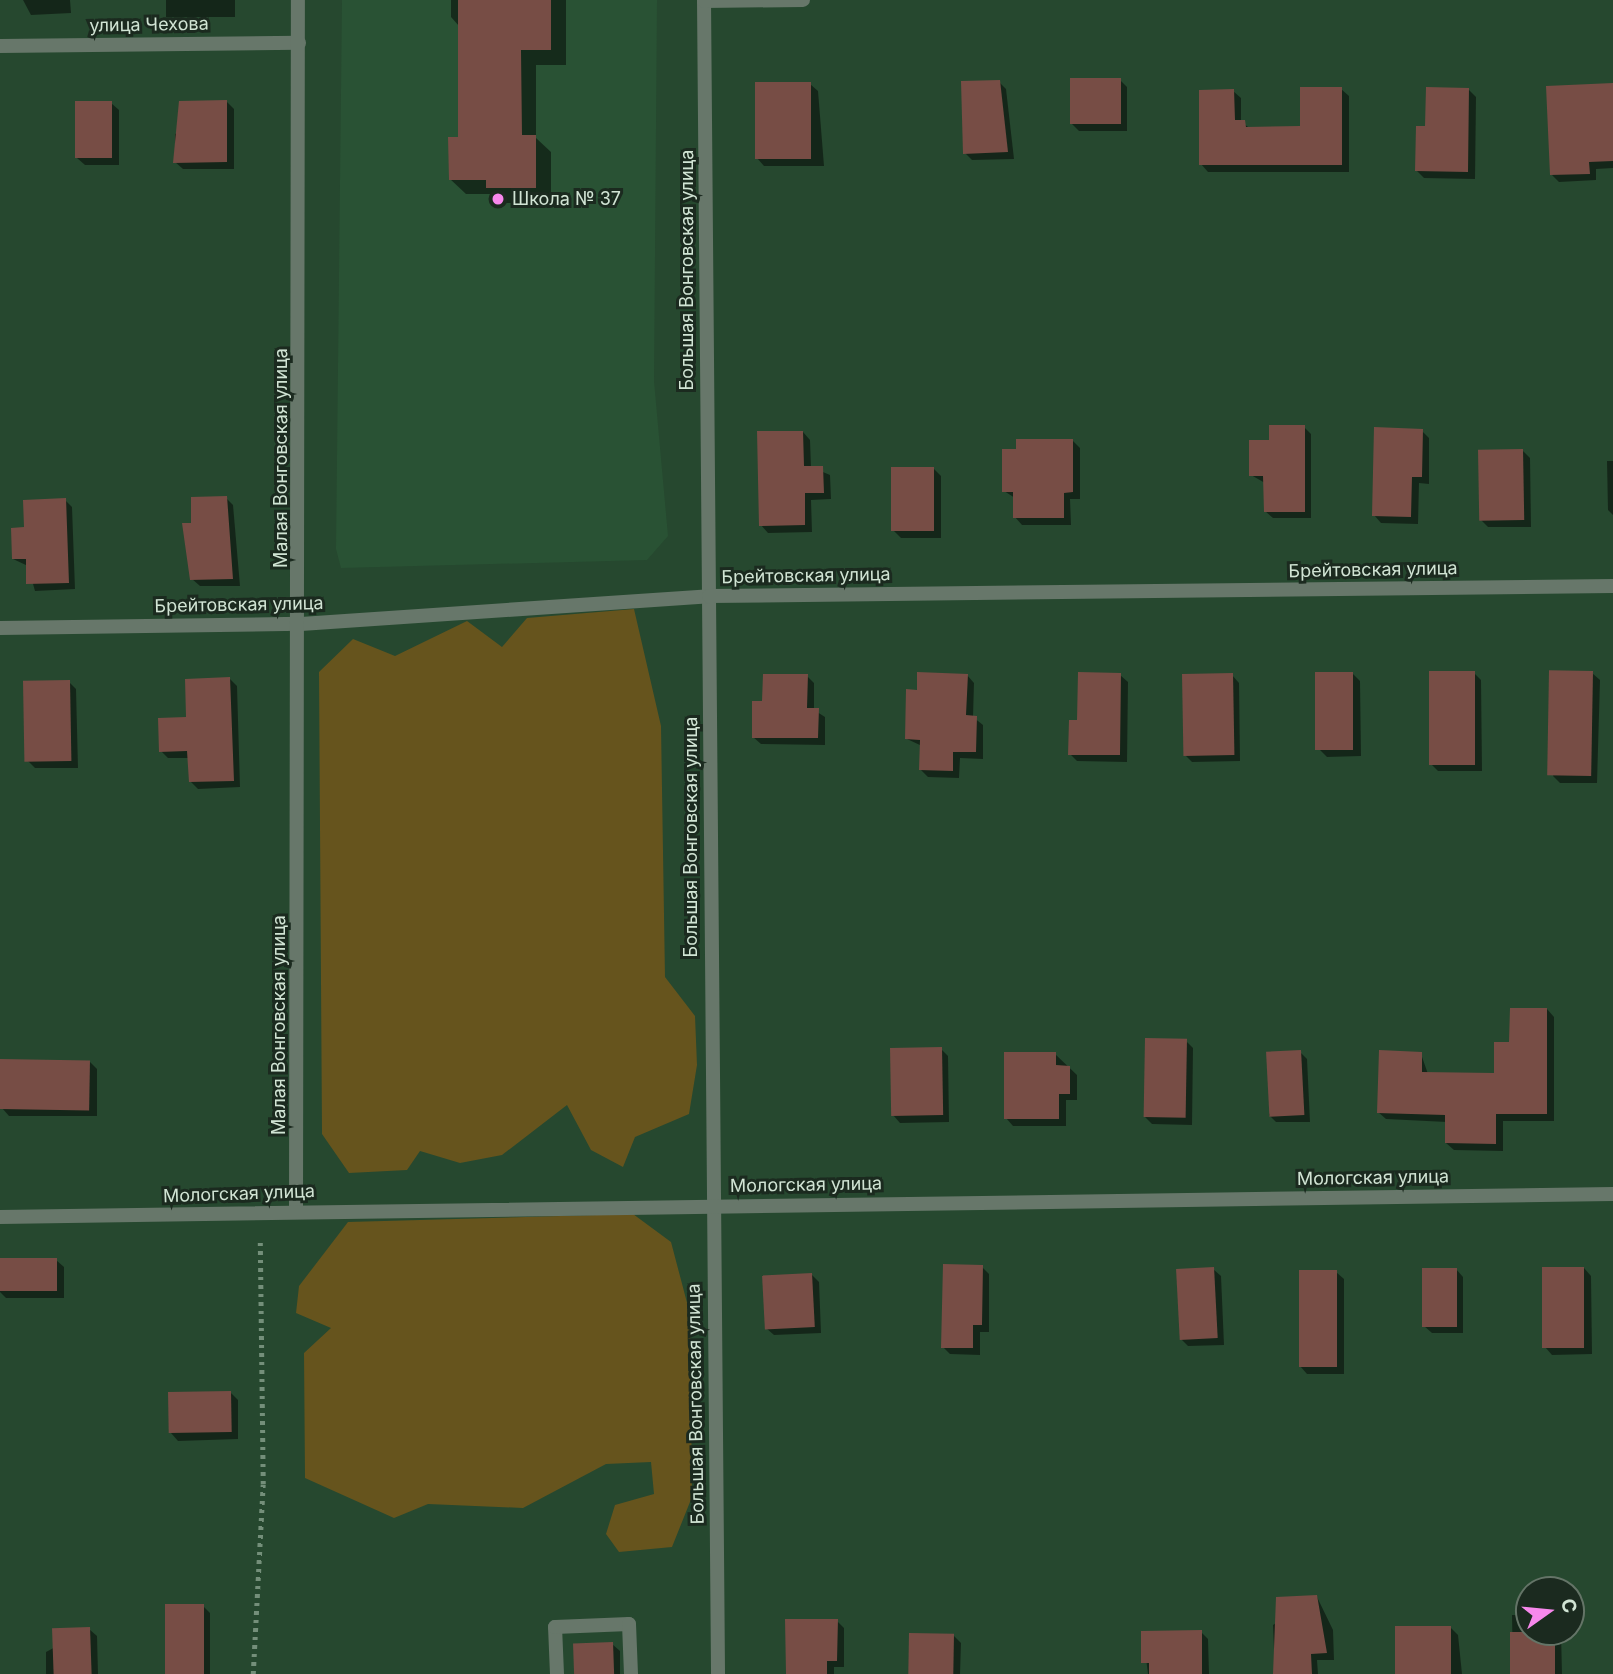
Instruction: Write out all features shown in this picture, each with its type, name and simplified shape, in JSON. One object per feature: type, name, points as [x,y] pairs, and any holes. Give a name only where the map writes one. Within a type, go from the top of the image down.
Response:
[{"type":"street","name":"Малая Вонговская улица","points":[[296,1210],[301,624],[299,0]]},
{"type":"street","points":[[704,0],[803,0]]},
{"type":"street","name":"Большая Вонговская улица","points":[[704,0],[718,1674]]},
{"type":"street","name":"улица Чехова","points":[[0,46],[299,43]]},
{"type":"street","name":"Брейтовская улица","points":[[0,628],[301,624],[709,596],[1613,586]]},
{"type":"street","name":"Мологская улица","points":[[0,1217],[259,1216],[296,1210],[1613,1194]]},
{"type":"street","points":[[557,1674],[555,1627],[629,1624],[631,1674]]},
{"type":"path","points":[[253,1674],[265,1340],[259,1216]]},
{"type":"shaded area","name":"Школа № 37","points":[[342,0],[657,0],[654,381],[668,536],[647,560],[341,568],[336,549]]},
{"type":"shaded area","points":[[634,609],[661,726],[665,977],[695,1016],[697,1065],[689,1114],[635,1137],[623,1167],[591,1150],[567,1105],[502,1155],[460,1163],[420,1151],[407,1170],[349,1173],[322,1134],[319,672],[353,639],[395,656],[467,621],[502,647],[527,618]]},
{"type":"shaded area","points":[[633,1214],[671,1242],[690,1314],[692,1497],[672,1547],[619,1552],[606,1534],[615,1505],[654,1494],[651,1462],[606,1464],[523,1508],[428,1504],[394,1518],[305,1478],[304,1353],[331,1328],[296,1313],[299,1286],[348,1222]]},
{"type":"building","points":[[458,0],[551,0],[551,50],[521,50],[522,135],[536,135],[536,188],[486,188],[486,180],[449,180],[448,137],[458,137]]},
{"type":"building","points":[[1070,78],[1121,78],[1121,124],[1070,124]]},
{"type":"building","points":[[1000,80],[1008,152],[963,154],[961,81]]},
{"type":"building","points":[[755,82],[811,82],[811,159],[755,159]]},
{"type":"building","points":[[1613,83],[1613,161],[1589,162],[1590,174],[1550,175],[1546,86]]},
{"type":"building","points":[[1300,87],[1342,87],[1342,165],[1199,165],[1199,90],[1234,89],[1235,120],[1245,120],[1246,127],[1300,126]]},
{"type":"building","points":[[1426,87],[1469,88],[1468,172],[1415,171],[1416,126],[1425,126]]},
{"type":"building","points":[[227,100],[227,162],[173,163],[179,101]]},
{"type":"building","points":[[75,101],[112,101],[112,158],[75,158]]},
{"type":"building","points":[[1269,425],[1305,425],[1305,512],[1264,512],[1263,476],[1249,476],[1249,440],[1269,440]]},
{"type":"building","points":[[1374,427],[1423,429],[1422,477],[1412,477],[1411,517],[1372,516]]},
{"type":"building","points":[[757,431],[803,431],[804,466],[823,466],[824,493],[805,493],[805,525],[759,526]]},
{"type":"building","points":[[1016,439],[1073,439],[1073,492],[1064,493],[1064,518],[1013,518],[1013,492],[1002,492],[1002,449],[1016,449]]},
{"type":"building","points":[[1523,449],[1524,520],[1479,521],[1478,450]]},
{"type":"building","points":[[891,467],[934,467],[934,531],[891,531]]},
{"type":"building","points":[[227,496],[233,579],[190,580],[182,523],[191,523],[191,497]]},
{"type":"building","points":[[66,498],[69,583],[26,584],[26,559],[12,559],[11,528],[24,527],[23,500]]},
{"type":"building","points":[[1549,670],[1593,671],[1591,776],[1547,775]]},
{"type":"building","points":[[1429,671],[1475,671],[1475,765],[1429,765]]},
{"type":"building","points":[[917,672],[968,674],[966,715],[977,716],[976,752],[953,752],[953,771],[919,770],[920,740],[905,739],[906,689],[917,690]]},
{"type":"building","points":[[1078,672],[1121,673],[1120,755],[1068,755],[1069,720],[1077,720]]},
{"type":"building","points":[[1315,672],[1353,672],[1353,750],[1315,750]]},
{"type":"building","points":[[1233,673],[1234,755],[1183,756],[1182,674]]},
{"type":"building","points":[[763,674],[808,674],[807,708],[819,708],[818,738],[752,738],[752,701],[762,701]]},
{"type":"building","points":[[230,677],[234,781],[189,782],[187,751],[159,752],[158,718],[186,717],[185,679]]},
{"type":"building","points":[[70,680],[71,761],[24,762],[23,681]]},
{"type":"building","points":[[1510,1008],[1547,1008],[1547,1114],[1496,1114],[1496,1144],[1445,1143],[1445,1115],[1377,1113],[1379,1050],[1422,1052],[1422,1072],[1494,1073],[1494,1042],[1509,1042]]},
{"type":"building","points":[[1145,1038],[1187,1039],[1186,1118],[1144,1117]]},
{"type":"building","points":[[942,1047],[943,1115],[891,1116],[890,1048]]},
{"type":"building","points":[[1301,1050],[1304,1115],[1269,1117],[1266,1052]]},
{"type":"building","points":[[1004,1052],[1056,1052],[1056,1065],[1070,1066],[1070,1094],[1059,1094],[1059,1119],[1004,1119]]},
{"type":"building","points":[[0,1059],[90,1061],[89,1111],[0,1109]]},
{"type":"building","points":[[0,1258],[57,1258],[57,1291],[0,1291]]},
{"type":"building","points":[[943,1264],[983,1265],[982,1325],[973,1325],[973,1348],[941,1348]]},
{"type":"building","points":[[1214,1267],[1218,1338],[1180,1340],[1176,1269]]},
{"type":"building","points":[[1542,1267],[1584,1267],[1584,1348],[1542,1348]]},
{"type":"building","points":[[1422,1268],[1457,1268],[1457,1327],[1422,1327]]},
{"type":"building","points":[[1299,1270],[1337,1270],[1337,1367],[1299,1367]]},
{"type":"building","points":[[812,1273],[815,1327],[765,1330],[762,1276]]},
{"type":"building","points":[[231,1391],[232,1432],[169,1433],[168,1392]]},
{"type":"building","points":[[1317,1595],[1327,1653],[1311,1654],[1312,1674],[1273,1674],[1276,1597]]},
{"type":"building","points":[[165,1604],[204,1604],[204,1674],[165,1674]]},
{"type":"building","points":[[785,1619],[838,1619],[837,1661],[827,1661],[827,1674],[786,1674]]},
{"type":"building","points":[[1395,1626],[1451,1626],[1451,1674],[1395,1674]]},
{"type":"building","points":[[90,1627],[92,1674],[54,1674],[52,1628]]},
{"type":"building","points":[[1202,1630],[1202,1674],[1149,1674],[1149,1663],[1141,1663],[1141,1631]]},
{"type":"building","points":[[1510,1632],[1515,1632],[1515,1646],[1555,1646],[1555,1674],[1510,1674]]},
{"type":"building","points":[[909,1633],[954,1634],[953,1674],[908,1674]]},
{"type":"building","points":[[613,1642],[614,1674],[574,1674],[573,1643]]},
{"type":"place","name":"Школа № 37","points":[[498,199]]}]
